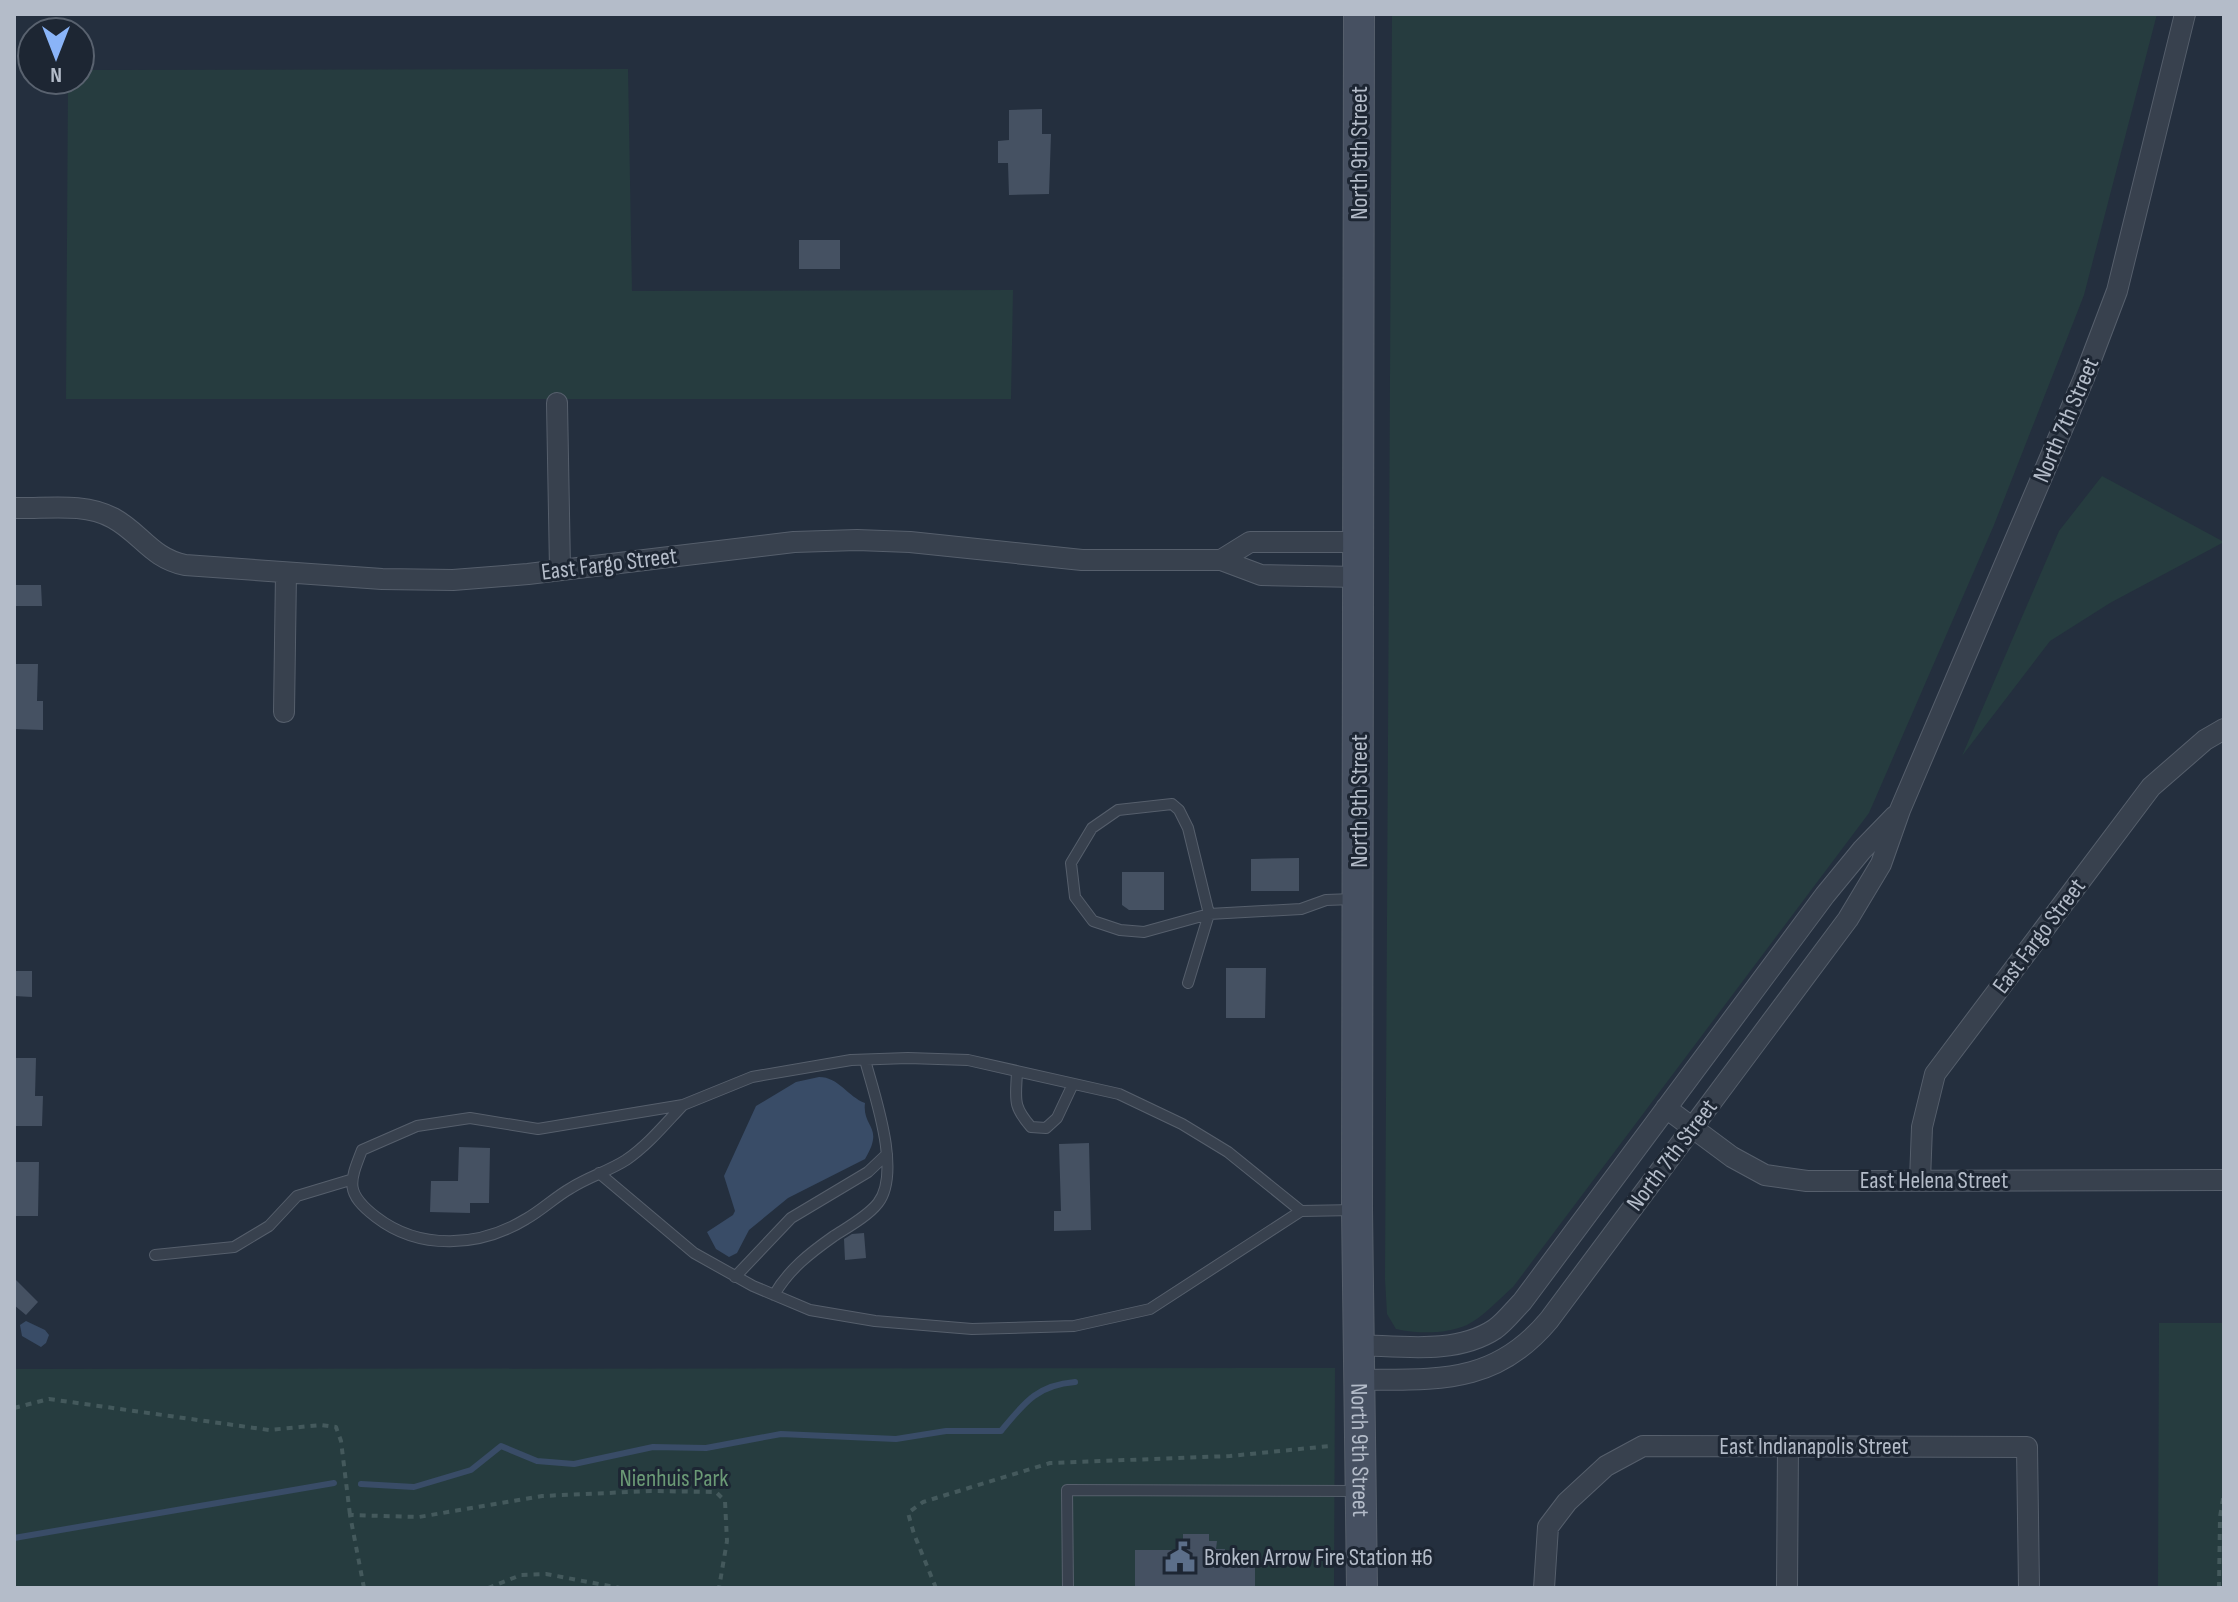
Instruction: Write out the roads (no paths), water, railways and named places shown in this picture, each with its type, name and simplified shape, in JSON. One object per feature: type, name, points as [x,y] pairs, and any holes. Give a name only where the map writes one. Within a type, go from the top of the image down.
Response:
[{"type":"main road","name":"North 9th Street","points":[[1359,14],[1357,1210],[1362,1588]]},
{"type":"street","name":"North 7th Street","points":[[1358,1380],[1435,1379],[1470,1374],[1493,1366],[1524,1348],[1549,1320],[1848,919],[1881,864],[1900,810],[2084,378],[2117,291],[2185,14]]},
{"type":"street","points":[[557,403],[560,569]]},
{"type":"street","name":"East Fargo Street","points":[[14,508],[91,510],[115,519],[153,551],[176,563],[286,573],[440,580],[794,542],[857,540],[910,542],[1082,560],[1221,560],[1261,575],[1358,577]]},
{"type":"street","name":"East Fargo Street","points":[[1221,560],[1250,542],[1359,542]]},
{"type":"street","points":[[284,712],[286,573]]},
{"type":"street","name":"East Fargo Street","points":[[1920,1180],[1922,1127],[1935,1074],[2151,787],[2205,740],[2224,729]]},
{"type":"street","name":"North 7th Street","points":[[1358,1345],[1451,1345],[1466,1342],[1496,1328],[1522,1302],[1825,895],[1900,810]]},
{"type":"street","name":"East Helena Street","points":[[1666,1108],[1732,1157],[1765,1175],[1807,1181],[2224,1180]]},
{"type":"street","name":"East Indianapolis Street","points":[[1544,1588],[1548,1527],[1567,1502],[1606,1466],[1643,1446],[1788,1446],[2027,1447],[2029,1588]]},
{"type":"street","points":[[1787,1588],[1788,1446]]},
{"type":"lane","points":[[1188,983],[1209,914],[1188,828],[1179,810],[1172,804],[1118,810],[1092,828],[1071,863],[1075,897],[1093,921],[1120,930],[1144,932],[1209,914],[1301,909],[1326,900],[1359,899]]},
{"type":"lane","points":[[683,1105],[640,1149],[572,1187],[525,1220],[495,1234],[451,1242],[420,1240],[377,1218],[356,1198],[350,1180],[362,1150],[417,1126],[470,1118],[538,1129],[683,1105],[752,1077],[865,1060],[908,1058],[968,1060],[1119,1094],[1182,1124],[1228,1152],[1301,1211]]},
{"type":"lane","points":[[774,1295],[785,1275],[812,1251],[879,1202],[886,1183],[887,1154],[865,1060]]},
{"type":"lane","points":[[1017,1071],[1016,1105],[1031,1127],[1046,1128],[1057,1118],[1073,1084]]},
{"type":"lane","points":[[735,1277],[791,1218],[868,1172],[887,1154]]},
{"type":"lane","points":[[599,1173],[694,1253],[774,1295],[810,1310],[875,1321],[972,1329],[1074,1326],[1150,1309],[1301,1211],[1357,1210]]},
{"type":"lane","points":[[155,1255],[234,1247],[269,1226],[297,1196],[350,1180]]},
{"type":"lane","points":[[1068,1588],[1067,1490],[1360,1491]]},
{"type":"water","points":[[819,1077],[832,1080],[865,1103],[873,1133],[871,1148],[865,1159],[788,1198],[749,1230],[737,1253],[729,1257],[716,1249],[707,1232],[735,1211],[724,1176],[756,1106],[796,1082]]},
{"type":"water","points":[[26,1321],[49,1335],[41,1347],[22,1336],[20,1325]]},
{"type":"waterway","points":[[361,1484],[414,1487],[471,1470],[501,1446],[537,1461],[574,1464],[653,1447],[706,1448],[781,1434],[896,1439],[946,1431],[1001,1431],[1041,1391],[1075,1382]]},
{"type":"waterway","points":[[14,1538],[334,1483]]},
{"type":"place","name":"Broken Arrow Fire Station #6","points":[[1180,1557]]},
{"type":"park label","name":"Nienhuis Park","points":[[674,1478]]}]
